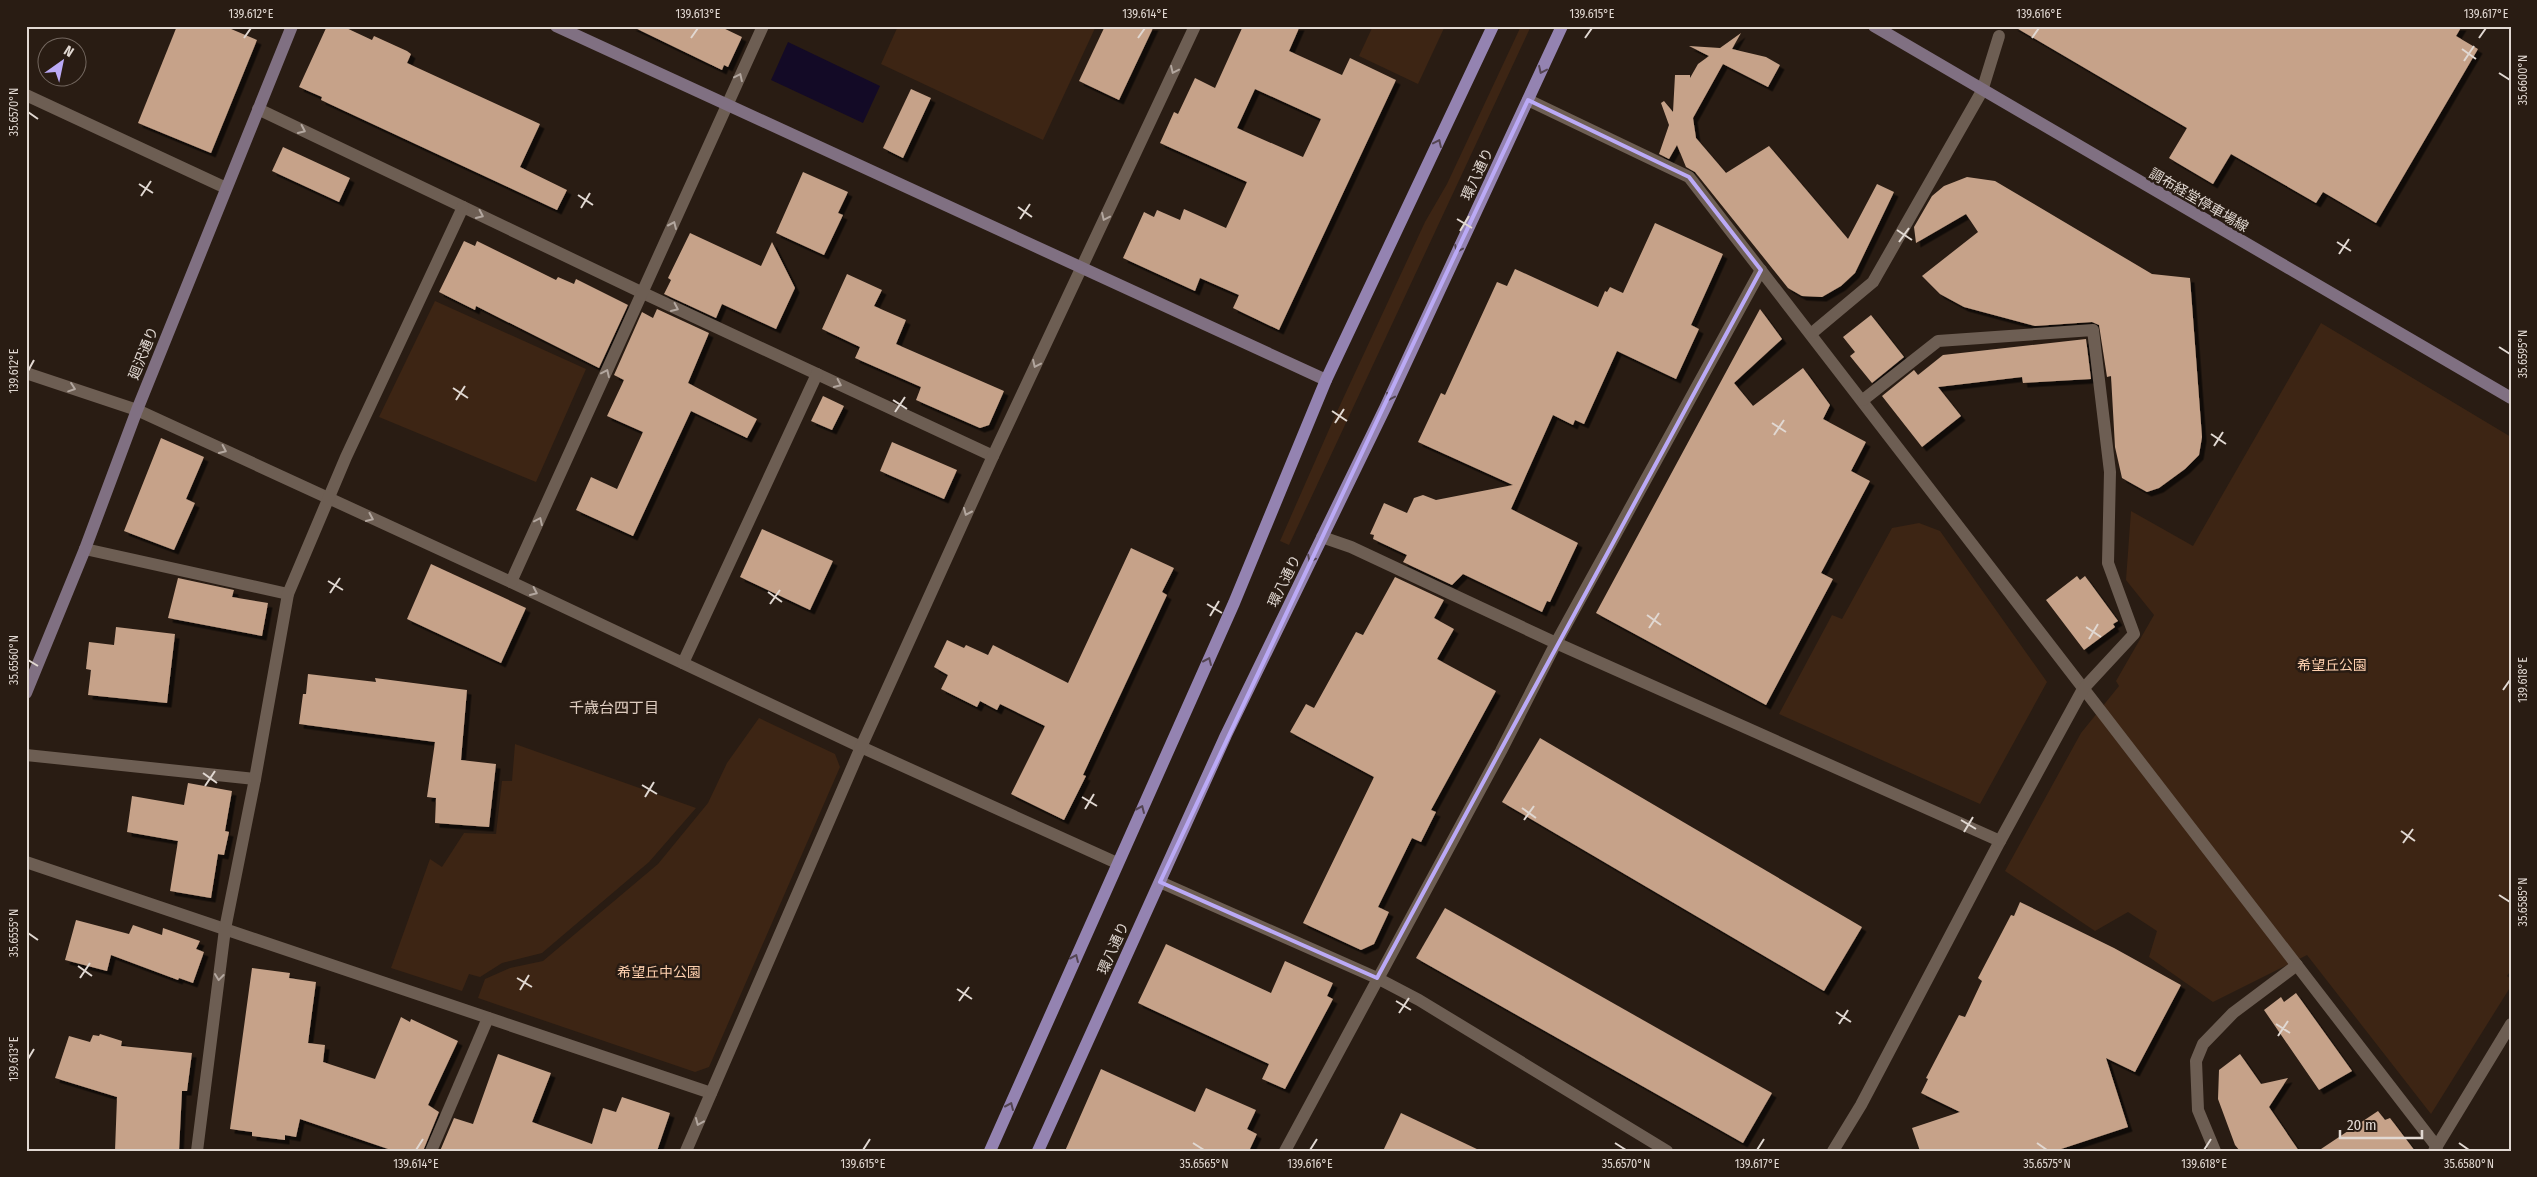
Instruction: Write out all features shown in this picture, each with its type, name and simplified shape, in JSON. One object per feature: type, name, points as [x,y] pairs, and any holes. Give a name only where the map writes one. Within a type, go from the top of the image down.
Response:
[{"type":"main road","points":[[990,1151],[1234,603],[1326,380],[1493,26]]},
{"type":"main road","name":"環八通り","points":[[1038,1151],[1226,734],[1322,537],[1562,26]]},
{"type":"street","name":"廻沢通り","points":[[26,693],[85,549],[137,410],[292,26]]},
{"type":"street","points":[[556,26],[1326,380]]},
{"type":"street","points":[[511,582],[763,26]]},
{"type":"street","points":[[686,1151],[861,747],[993,456],[1195,26]]},
{"type":"street","name":"調布経堂停車場線","points":[[1874,26],[1982,91],[2511,398]]},
{"type":"street","points":[[1812,333],[1874,282],[1982,91],[2000,36]]},
{"type":"street","points":[[26,95],[226,188]]},
{"type":"street","points":[[1528,100],[1689,177],[1812,333],[2083,689],[2297,964],[2435,1149],[2511,1024]]},
{"type":"street","points":[[258,109],[643,293],[993,456]]},
{"type":"street","points":[[197,1151],[225,929],[255,779],[288,594],[328,499],[463,207]]},
{"type":"street","points":[[1285,1151],[1501,751],[1556,643],[1761,270]]},
{"type":"street","points":[[1834,1151],[1861,1105],[2000,840],[2083,689],[2134,634],[2108,562],[2110,472],[2093,330],[1938,341],[1863,400]]},
{"type":"street","points":[[26,373],[137,410],[511,582],[861,747],[1117,863]]},
{"type":"street","points":[[683,663],[817,374]]},
{"type":"street","points":[[1322,537],[1351,547],[1556,643],[2000,840]]},
{"type":"street","points":[[85,549],[288,594]]},
{"type":"street","points":[[26,755],[255,779]]},
{"type":"street","points":[[26,862],[711,1093]]},
{"type":"street","points":[[1160,882],[1377,978],[1419,1000],[1667,1151]]},
{"type":"street","points":[[2215,1151],[2198,1110],[2196,1061],[2203,1044],[2233,1013],[2297,964]]},
{"type":"street","points":[[431,1151],[488,1018]]},
{"type":"highlighted area","points":[[1528,100],[1689,177],[1761,270],[1377,978],[1160,882]]},
{"type":"green space","points":[[898,26],[1096,26],[1043,140],[881,64]]},
{"type":"green space","points":[[1373,26],[1445,26],[1418,84],[1359,56]]},
{"type":"green space","points":[[1521,26],[1531,26],[1289,545],[1280,541],[1335,416],[1425,222],[1447,184]]},
{"type":"green space","points":[[435,301],[586,369],[536,482],[379,417]]},
{"type":"green space","name":"希望丘公園","points":[[2321,323],[2511,437],[2511,970],[2507,976],[2511,979],[2511,986],[2431,1114],[2307,955],[2213,1002],[2149,957],[2157,931],[2128,912],[2095,931],[2005,871],[2081,733],[2119,686],[2116,681],[2154,615],[2126,580],[2131,511],[2193,546]]},
{"type":"green space","points":[[1919,523],[1940,531],[2047,682],[1980,804],[1779,714],[1832,615],[1842,619],[1892,528]]},
{"type":"green space","name":"希望丘中公園","points":[[759,718],[835,754],[840,767],[709,1067],[695,1072],[478,998],[485,979],[510,968],[543,961],[658,864],[708,803],[727,763]]},
{"type":"green space","points":[[515,744],[696,808],[649,862],[542,953],[502,963],[480,977],[469,974],[462,991],[391,968],[430,859],[442,867],[464,833],[496,834],[502,781],[512,781]]},
{"type":"shaded area","points":[[788,42],[880,86],[863,123],[771,80]]},
{"type":"building","points":[[177,26],[224,26],[257,40],[211,153],[138,123]]},
{"type":"building","points":[[327,26],[342,26],[372,40],[374,36],[407,51],[411,54],[407,63],[540,124],[520,167],[567,190],[557,210],[321,100],[322,97],[299,87]]},
{"type":"building","points":[[631,26],[719,26],[742,37],[728,67],[724,65],[722,70]]},
{"type":"building","points":[[1105,26],[1154,26],[1119,100],[1079,81]]},
{"type":"building","points":[[1243,26],[1300,26],[1289,51],[1342,75],[1350,58],[1396,80],[1279,330],[1233,308],[1239,295],[1200,278],[1195,291],[1123,258],[1144,212],[1154,217],[1157,210],[1180,220],[1184,209],[1226,228],[1247,182],[1160,143],[1174,112],[1178,114],[1195,78],[1215,88]],"holes":[[[1255,89],[1321,119],[1303,157],[1237,128]]]},
{"type":"building","points":[[2013,26],[2462,26],[2456,36],[2478,49],[2376,223],[2323,192],[2316,203],[2231,154],[2213,184],[2169,158],[2187,128]]},
{"type":"building","points":[[1741,33],[1732,49],[1766,57],[1780,65],[1768,87],[1723,64],[1693,118],[1696,138],[1726,173],[1769,146],[1848,239],[1877,184],[1894,192],[1855,273],[1841,286],[1822,297],[1802,296],[1788,288],[1695,172],[1686,167],[1677,145],[1669,159],[1659,154],[1669,125],[1661,103],[1664,101],[1673,112],[1675,75],[1690,75],[1690,78],[1698,64],[1709,56],[1689,46],[1720,48]]},
{"type":"building","points":[[911,89],[931,98],[903,158],[883,148]]},
{"type":"building","points":[[283,147],[350,178],[339,202],[272,171]]},
{"type":"building","points":[[803,172],[848,192],[838,213],[843,215],[824,255],[776,233]]},
{"type":"building","points":[[1967,177],[1995,181],[2152,274],[2190,278],[2202,437],[2199,455],[2185,469],[2159,488],[2147,492],[2122,478],[2115,447],[2111,376],[2107,377],[2099,325],[2092,322],[2035,326],[1964,307],[1940,294],[1922,276],[1978,232],[1966,214],[1916,243],[1914,227],[1932,196],[1944,186]]},
{"type":"building","points":[[1655,223],[1723,254],[1691,325],[1699,329],[1676,379],[1617,351],[1584,424],[1575,420],[1573,425],[1553,415],[1511,509],[1578,543],[1550,602],[1547,601],[1542,612],[1463,574],[1452,585],[1403,562],[1407,555],[1373,539],[1374,535],[1370,534],[1384,503],[1407,513],[1414,498],[1423,495],[1436,500],[1513,485],[1418,442],[1441,393],[1445,395],[1497,282],[1507,286],[1515,269],[1598,307],[1605,291],[1607,292],[1610,287],[1623,293]]},
{"type":"building","points":[[690,233],[761,266],[772,242],[795,288],[776,329],[722,304],[716,318],[664,294],[671,280],[668,278]]},
{"type":"building","points":[[464,241],[475,246],[477,241],[556,280],[558,277],[574,284],[576,279],[628,305],[599,368],[476,306],[475,310],[439,292]]},
{"type":"building","points":[[847,274],[882,290],[874,306],[906,320],[896,344],[1004,391],[989,425],[980,428],[916,400],[921,387],[855,358],[860,347],[822,329]]},
{"type":"building","points":[[657,309],[709,333],[688,383],[757,419],[747,438],[691,411],[633,536],[576,510],[591,477],[617,489],[643,432],[607,416],[624,380],[614,375],[642,312],[653,318]]},
{"type":"building","points":[[1760,309],[1782,339],[1734,383],[1753,406],[1803,368],[1830,405],[1823,419],[1866,442],[1851,471],[1870,481],[1821,573],[1833,579],[1766,705],[1596,613]]},
{"type":"building","points":[[1871,315],[1904,357],[1872,383],[1850,356],[1855,352],[1843,337]]},
{"type":"building","points":[[2086,339],[2091,379],[2023,383],[2022,377],[1938,387],[1961,416],[1922,447],[1882,396],[1914,370],[1918,375],[1943,355]]},
{"type":"building","points":[[823,396],[844,406],[832,430],[811,421]]},
{"type":"building","points":[[161,438],[204,457],[186,499],[195,503],[174,550],[124,531]]},
{"type":"building","points":[[892,442],[957,470],[944,499],[880,471]]},
{"type":"building","points":[[762,529],[833,561],[810,610],[740,577]]},
{"type":"building","points":[[1131,548],[1174,568],[1162,592],[1167,595],[1083,775],[1086,776],[1064,820],[1011,794],[1045,726],[1000,704],[997,710],[980,701],[977,707],[941,689],[948,675],[934,667],[947,640],[964,648],[966,645],[988,655],[993,645],[1068,683]]},
{"type":"building","points":[[431,564],[526,608],[501,663],[407,619]]},
{"type":"building","points":[[2077,576],[2080,580],[2085,576],[2118,621],[2113,624],[2115,627],[2084,650],[2046,600]]},
{"type":"building","points":[[1395,577],[1444,600],[1434,618],[1454,629],[1437,659],[1496,691],[1431,810],[1436,812],[1421,842],[1412,838],[1378,907],[1389,912],[1374,944],[1361,950],[1303,923],[1374,777],[1290,732],[1306,704],[1314,708],[1356,632],[1363,635]]},
{"type":"building","points":[[178,578],[234,590],[232,597],[268,603],[262,636],[168,618]]},
{"type":"building","points":[[116,627],[175,634],[167,703],[88,695],[91,670],[86,669],[89,642],[114,645]]},
{"type":"building","points":[[308,674],[376,682],[375,678],[467,690],[461,760],[496,764],[489,827],[435,823],[436,798],[427,797],[435,742],[299,724],[303,694],[306,694]]},
{"type":"building","points":[[1540,738],[1862,927],[1824,991],[1502,802]]},
{"type":"building","points":[[188,783],[232,791],[225,831],[229,832],[224,855],[218,854],[211,898],[170,891],[178,841],[127,832],[132,796],[184,805]]},
{"type":"building","points":[[2020,902],[2114,948],[2181,985],[2135,1072],[2106,1058],[2128,1127],[2055,1151],[1920,1151],[1912,1128],[1960,1112],[1921,1093],[1928,1079],[1926,1078],[1959,1015],[1965,1017],[1982,981],[1978,978],[2011,915],[2014,916]]},
{"type":"building","points":[[1445,908],[1772,1093],[1743,1143],[1416,958]]},
{"type":"building","points":[[76,920],[129,934],[133,925],[162,935],[163,928],[200,941],[196,949],[204,952],[193,983],[179,978],[178,980],[111,955],[107,971],[65,960]]},
{"type":"building","points":[[1166,944],[1271,993],[1285,961],[1333,983],[1327,996],[1333,999],[1285,1089],[1262,1079],[1269,1064],[1138,1003]]},
{"type":"building","points":[[252,968],[290,973],[289,978],[316,982],[308,1043],[325,1045],[323,1062],[375,1079],[401,1017],[410,1022],[411,1019],[458,1041],[428,1105],[439,1112],[423,1151],[394,1151],[300,1119],[296,1137],[285,1135],[285,1140],[252,1136],[252,1132],[230,1129]]},
{"type":"building","points":[[2296,993],[2352,1071],[2319,1090],[2264,1010],[2281,997],[2284,1002]]},
{"type":"building","points":[[100,1034],[122,1041],[121,1046],[192,1053],[187,1091],[182,1091],[179,1151],[115,1151],[117,1097],[55,1078],[69,1036],[90,1042],[93,1035],[99,1036]]},
{"type":"building","points":[[498,1054],[551,1073],[532,1122],[592,1144],[603,1108],[616,1112],[622,1097],[670,1113],[657,1151],[440,1151],[454,1118],[473,1124]]},
{"type":"building","points":[[2240,1054],[2261,1084],[2288,1078],[2269,1107],[2299,1151],[2240,1151],[2235,1145],[2218,1099],[2219,1070]]},
{"type":"building","points":[[1101,1069],[1195,1112],[1206,1088],[1256,1110],[1247,1129],[1257,1134],[1249,1151],[1065,1151]]},
{"type":"building","points":[[2378,1111],[2385,1120],[2390,1118],[2415,1151],[2318,1151]]},
{"type":"building","points":[[1401,1113],[1481,1151],[1383,1151]]},
{"type":"district","name":"千歳台四丁目","points":[[614,708]]}]
